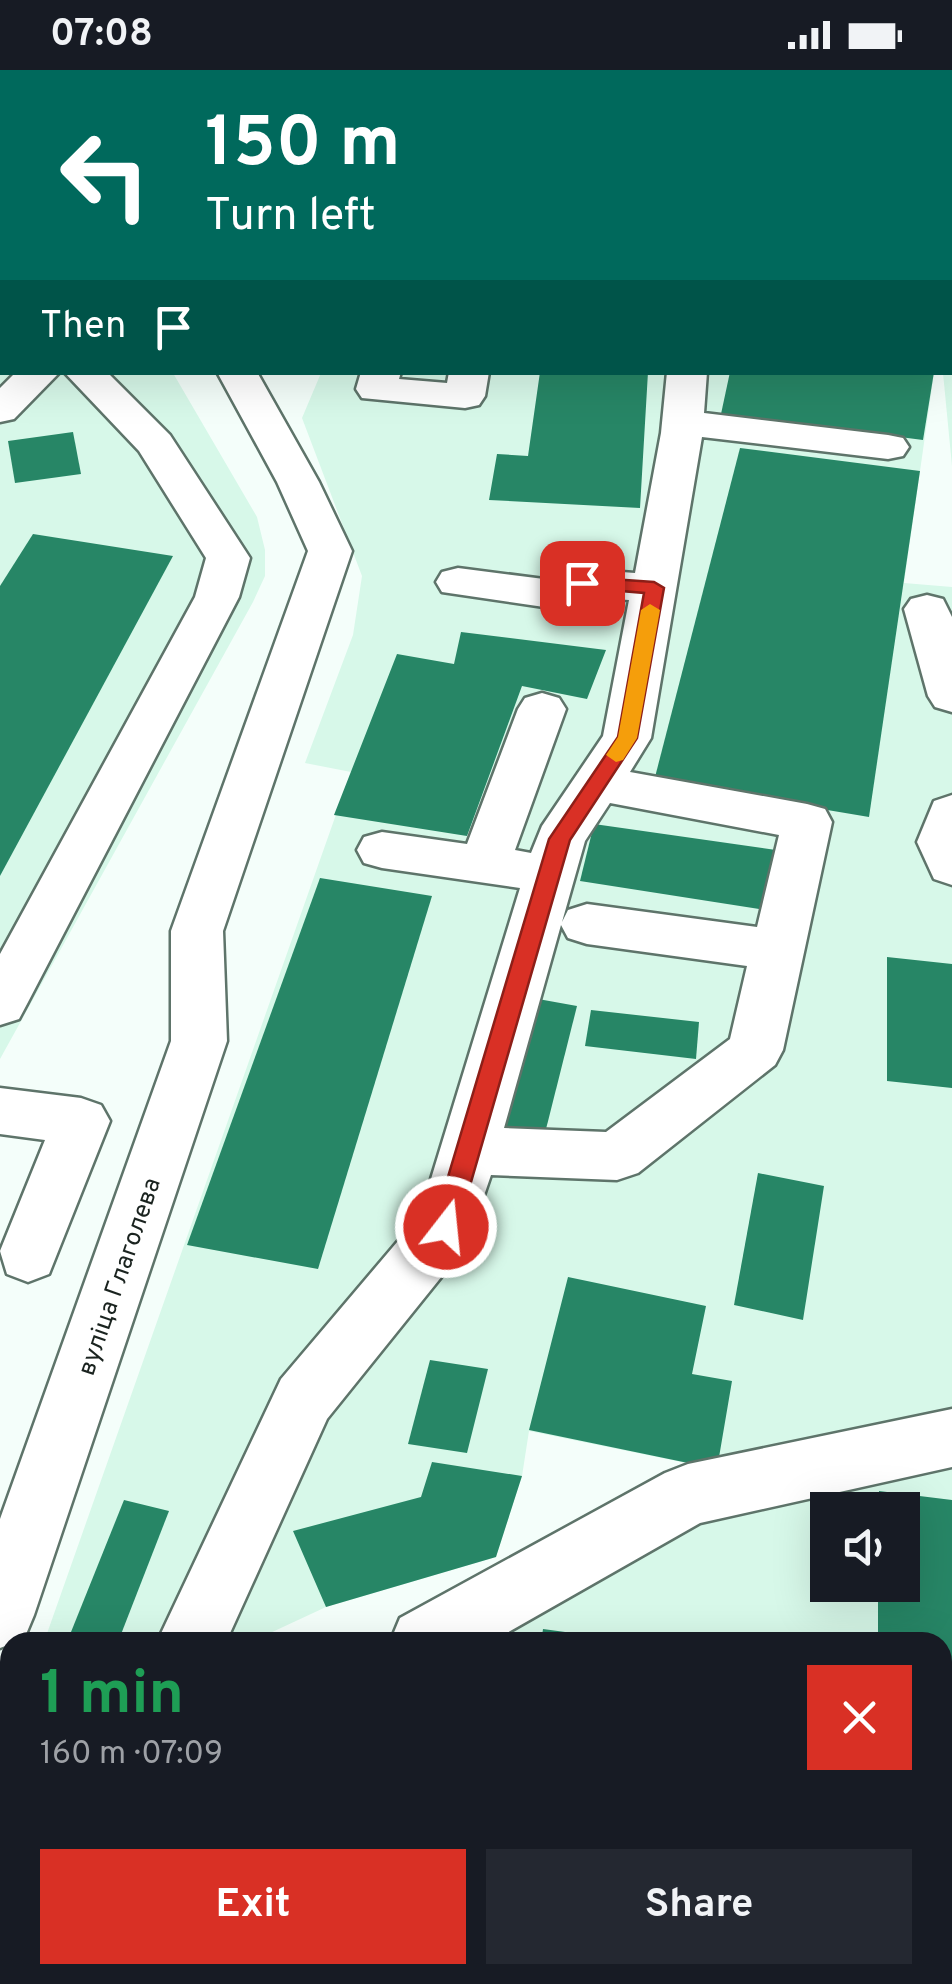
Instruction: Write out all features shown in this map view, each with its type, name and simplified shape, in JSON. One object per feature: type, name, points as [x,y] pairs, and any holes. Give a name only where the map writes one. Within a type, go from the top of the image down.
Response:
[{"type":"lane","points":[[0,410],[37,375]]},
{"type":"lane","points":[[0,1004],[216,598],[228,558],[156,444],[87,375]]},
{"type":"lane","name":"вуліца Глаголева","points":[[0,1615],[199,1041],[196,931],[330,551],[298,482],[240,375]]},
{"type":"lane","points":[[380,375],[376,389],[466,396],[469,375]]},
{"type":"lane","points":[[196,1632],[304,1400],[446,1227],[560,839],[628,738],[685,398],[888,447]]},
{"type":"lane","points":[[458,582],[544,593],[582,583],[654,588]]},
{"type":"lane","points":[[928,609],[952,696]]},
{"type":"lane","points":[[484,865],[542,709]]},
{"type":"lane","points":[[468,1150],[617,1156],[755,1050],[807,822],[597,783]]},
{"type":"lane","points":[[382,850],[550,874]]},
{"type":"lane","points":[[587,924],[777,950]]},
{"type":"lane","points":[[0,1111],[81,1121],[28,1256]]},
{"type":"lane","points":[[442,1632],[688,1495],[952,1438]]},
{"type":"shaded area","points":[[0,375],[174,375],[257,517],[265,550],[265,576],[0,1059]]},
{"type":"shaded area","points":[[320,375],[934,375],[904,583],[952,587],[952,1632],[492,1632],[716,1469],[529,1431],[522,1476],[496,1557],[326,1607],[272,1632],[48,1632],[351,772],[305,763],[353,635],[362,576],[302,418]]},
{"type":"shaded area","points":[[943,375],[952,375],[952,466]]},
{"type":"building","points":[[540,375],[648,375],[640,508],[489,500],[497,454],[528,456]]},
{"type":"building","points":[[729,375],[934,375],[923,440],[721,414]]},
{"type":"building","points":[[73,432],[81,474],[15,483],[8,441]]},
{"type":"building","points":[[740,448],[920,471],[869,817],[654,781]]},
{"type":"building","points":[[33,534],[173,556],[0,876],[0,586]]},
{"type":"building","points":[[461,632],[606,650],[587,699],[522,686],[467,836],[334,815],[397,654],[454,664]]},
{"type":"building","points":[[594,824],[783,851],[772,911],[580,881]]},
{"type":"building","points":[[320,878],[432,896],[318,1269],[187,1245]]},
{"type":"building","points":[[887,957],[952,964],[952,1088],[887,1081]]},
{"type":"building","points":[[527,997],[577,1006],[543,1141],[491,1131]]},
{"type":"building","points":[[591,1010],[699,1022],[696,1059],[585,1046]]},
{"type":"building","points":[[758,1173],[824,1186],[803,1320],[734,1305]]},
{"type":"building","points":[[568,1277],[706,1306],[692,1374],[732,1381],[717,1469],[529,1430]]},
{"type":"building","points":[[430,1360],[488,1369],[467,1453],[408,1444]]},
{"type":"building","points":[[432,1462],[522,1476],[496,1557],[326,1607],[293,1531],[421,1497]]},
{"type":"building","points":[[920,1496],[952,1500],[952,1632],[878,1632],[878,1602],[920,1602]]},
{"type":"building","points":[[124,1500],[169,1511],[122,1632],[71,1632]]},
{"type":"slow traffic","points":[[616,755],[628,738],[650,610]]},
{"type":"route","points":[[446,1227],[560,839],[628,738],[654,588],[582,583]]}]
